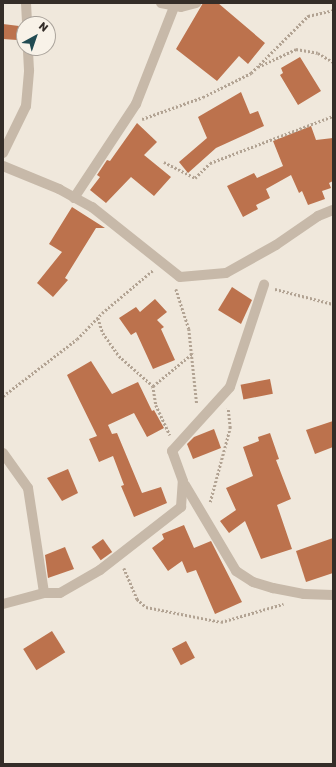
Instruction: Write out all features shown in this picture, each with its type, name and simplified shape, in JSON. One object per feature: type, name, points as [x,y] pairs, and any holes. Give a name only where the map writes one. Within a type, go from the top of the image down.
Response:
[{"type":"street","points":[[26,3],[27,16]]},
{"type":"street","points":[[161,3],[174,7],[191,6],[196,3]]},
{"type":"street","points":[[74,198],[138,99],[174,7]]},
{"type":"street","points":[[3,153],[26,106],[29,70],[28,56]]},
{"type":"street","points":[[3,166],[92,207],[170,272],[180,277],[188,278],[226,273],[276,245],[318,216],[333,210]]},
{"type":"street","points":[[264,285],[235,377],[225,394],[201,421],[175,445],[172,456],[183,481],[236,570],[253,582],[304,594],[333,595]]},
{"type":"street","points":[[3,452],[28,488],[44,593]]},
{"type":"street","points":[[3,604],[44,593],[60,593],[100,570],[181,507],[183,481]]},
{"type":"path","points":[[256,68],[308,16],[333,10]]},
{"type":"path","points":[[121,126],[203,97],[256,68],[296,49],[318,53],[333,62]]},
{"type":"path","points":[[164,162],[195,178],[210,163],[333,116]]},
{"type":"path","points":[[3,396],[78,339],[98,318],[160,264]]},
{"type":"path","points":[[170,272],[189,328],[193,353],[194,394],[201,421]]},
{"type":"path","points":[[264,285],[333,304]]},
{"type":"path","points":[[98,318],[103,333],[115,350],[153,386],[156,405],[175,445]]},
{"type":"path","points":[[153,386],[193,353]]},
{"type":"path","points":[[204,515],[213,496],[216,476],[230,428],[225,394]]},
{"type":"path","points":[[118,555],[138,599],[146,607],[221,622],[275,608],[304,594]]},
{"type":"building","points":[[203,3],[218,3],[265,43],[248,64],[239,56],[217,81],[176,49]]},
{"type":"building","points":[[3,24],[16,26],[16,40],[3,39]]},
{"type":"building","points":[[300,57],[321,91],[298,105],[280,75],[283,73],[281,68]]},
{"type":"building","points":[[241,92],[250,114],[258,111],[264,126],[216,148],[188,173],[179,162],[207,138],[198,117]]},
{"type":"building","points":[[137,123],[157,142],[144,155],[171,177],[154,196],[131,177],[106,203],[90,190],[100,177],[97,175],[107,160],[110,161]]},
{"type":"building","points":[[311,126],[316,140],[333,138],[333,181],[329,183],[331,188],[322,191],[325,199],[308,205],[302,191],[299,193],[291,175],[266,189],[270,198],[256,205],[258,209],[243,217],[227,186],[254,173],[257,178],[283,166],[273,141]]},
{"type":"building","points":[[72,207],[105,228],[96,228],[65,278],[68,280],[53,297],[37,283],[62,252],[49,244]]},
{"type":"building","points":[[232,287],[252,300],[241,324],[218,310]]},
{"type":"building","points":[[155,299],[167,312],[157,320],[164,327],[161,329],[175,360],[153,369],[136,332],[131,335],[119,318],[136,307],[140,312]]},
{"type":"building","points":[[91,361],[112,394],[138,382],[152,411],[154,410],[164,428],[147,437],[134,413],[108,425],[112,434],[117,433],[142,493],[161,487],[167,503],[134,517],[121,486],[124,485],[113,456],[99,462],[89,439],[97,436],[67,375]]},
{"type":"building","points":[[270,379],[273,394],[243,399],[241,385]]},
{"type":"building","points":[[333,421],[333,447],[315,454],[306,430]]},
{"type":"building","points":[[214,429],[221,448],[193,459],[187,444],[194,437]]},
{"type":"building","points":[[270,433],[279,459],[276,460],[291,499],[277,505],[292,549],[261,559],[245,521],[229,533],[220,521],[236,510],[226,488],[253,476],[243,447],[259,441],[258,437]]},
{"type":"building","points":[[68,469],[78,493],[62,501],[47,478]]},
{"type":"building","points":[[184,525],[194,548],[211,541],[242,602],[215,614],[196,570],[187,573],[182,561],[168,571],[152,548],[164,539],[162,534]]},
{"type":"building","points":[[333,538],[333,573],[306,582],[296,551]]},
{"type":"building","points":[[103,539],[112,552],[101,560],[92,547]]},
{"type":"building","points":[[65,547],[74,569],[48,578],[45,555]]},
{"type":"building","points":[[52,631],[65,652],[36,670],[23,649]]},
{"type":"building","points":[[186,641],[195,658],[181,665],[172,649]]}]
